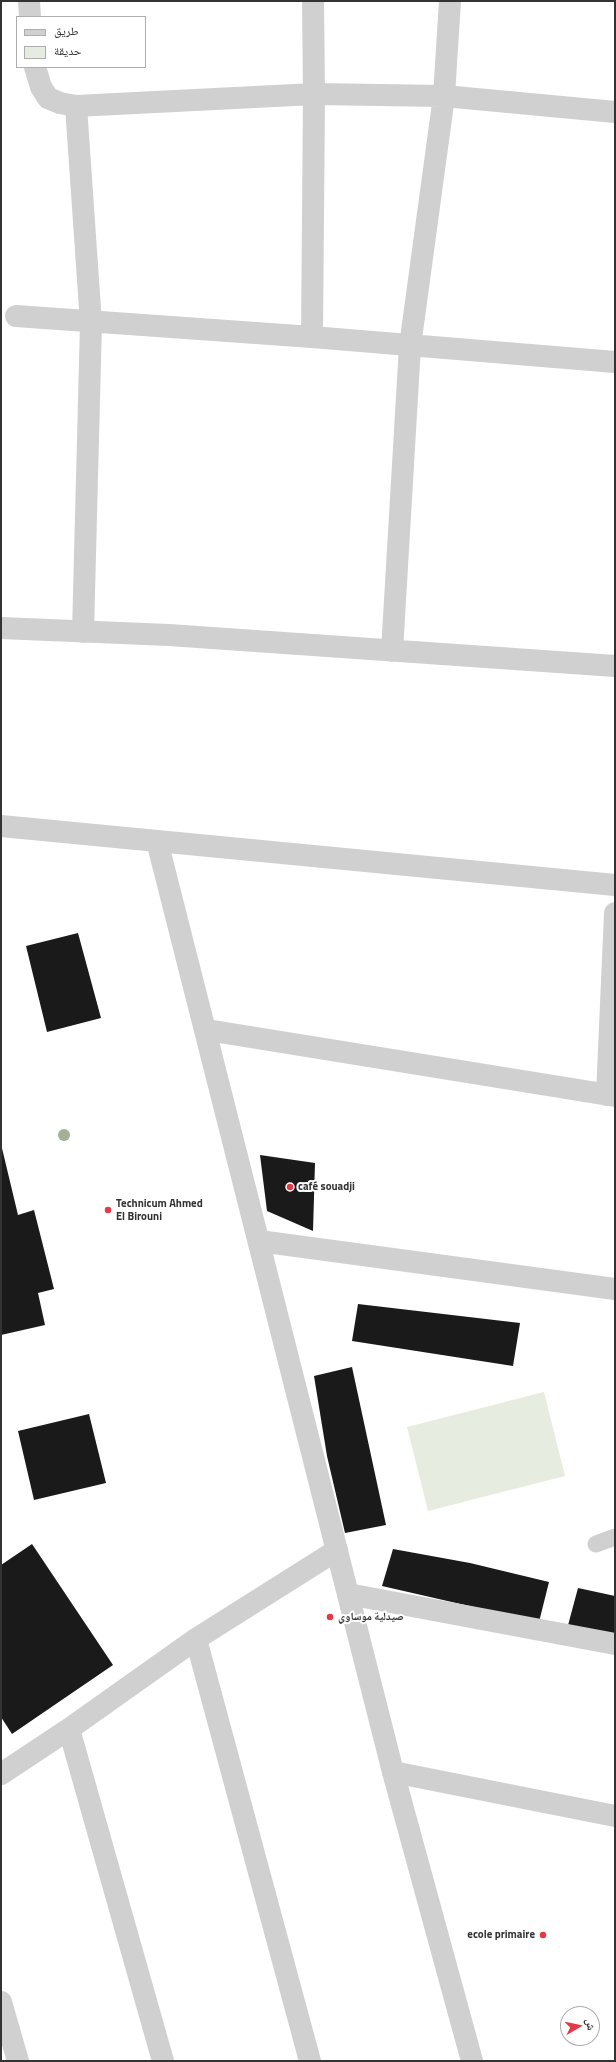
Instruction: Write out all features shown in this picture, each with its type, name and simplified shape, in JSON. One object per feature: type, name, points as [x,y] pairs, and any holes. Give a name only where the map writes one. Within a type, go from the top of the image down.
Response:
[{"type":"street","points":[[30,1],[30,16]]},
{"type":"street","points":[[312,337],[314,94],[313,1]]},
{"type":"street","points":[[392,651],[410,346],[444,96],[450,1]]},
{"type":"street","points":[[35,68],[41,86],[48,98],[60,103],[76,106],[314,94],[444,96],[615,112]]},
{"type":"street","points":[[76,106],[91,323],[83,632]]},
{"type":"street","points":[[16,316],[91,323],[312,337],[615,362]]},
{"type":"street","points":[[1,628],[169,635],[615,666]]},
{"type":"street","points":[[1,826],[615,885]]},
{"type":"street","points":[[157,841],[207,1030],[393,1772],[472,2061]]},
{"type":"street","points":[[207,1030],[611,1095],[615,913]]},
{"type":"street","points":[[259,1241],[615,1289]]},
{"type":"street","points":[[1,1774],[69,1729],[196,1639],[337,1550]]},
{"type":"street","points":[[348,1594],[615,1644]]},
{"type":"street","points":[[196,1639],[310,2061]]},
{"type":"street","points":[[69,1729],[163,2061]]},
{"type":"street","points":[[393,1772],[615,1816]]},
{"type":"street","points":[[1,2002],[18,2061]]},
{"type":"lane","points":[[596,1544],[604,1539],[615,1537]]},
{"type":"green space","points":[[544,1392],[565,1476],[428,1511],[407,1427]]},
{"type":"building","points":[[78,933],[101,1018],[47,1032],[26,946]]},
{"type":"building","points":[[1,1144],[18,1215],[34,1210],[54,1289],[38,1293],[45,1325],[1,1335]]},
{"type":"building","name":"café souadji","points":[[260,1155],[315,1163],[313,1231],[267,1211]]},
{"type":"building","points":[[358,1304],[520,1323],[513,1366],[352,1341]]},
{"type":"building","points":[[352,1367],[386,1525],[345,1533],[327,1456],[314,1376]]},
{"type":"building","points":[[89,1414],[106,1483],[34,1500],[18,1431]]},
{"type":"building","points":[[32,1544],[113,1665],[12,1734],[1,1717],[1,1565]]},
{"type":"building","points":[[393,1549],[470,1563],[549,1582],[539,1622],[382,1586]]},
{"type":"building","points":[[578,1588],[615,1596],[615,1638],[567,1629]]},
{"type":"place","name":"café souadji","points":[[290,1187]]},
{"type":"place","name":"Technicum Ahmed El Birouni","points":[[108,1210]]},
{"type":"place","name":"صيدلية موساوي","points":[[330,1617]]},
{"type":"place","name":"ecole primaire","points":[[543,1935]]}]
